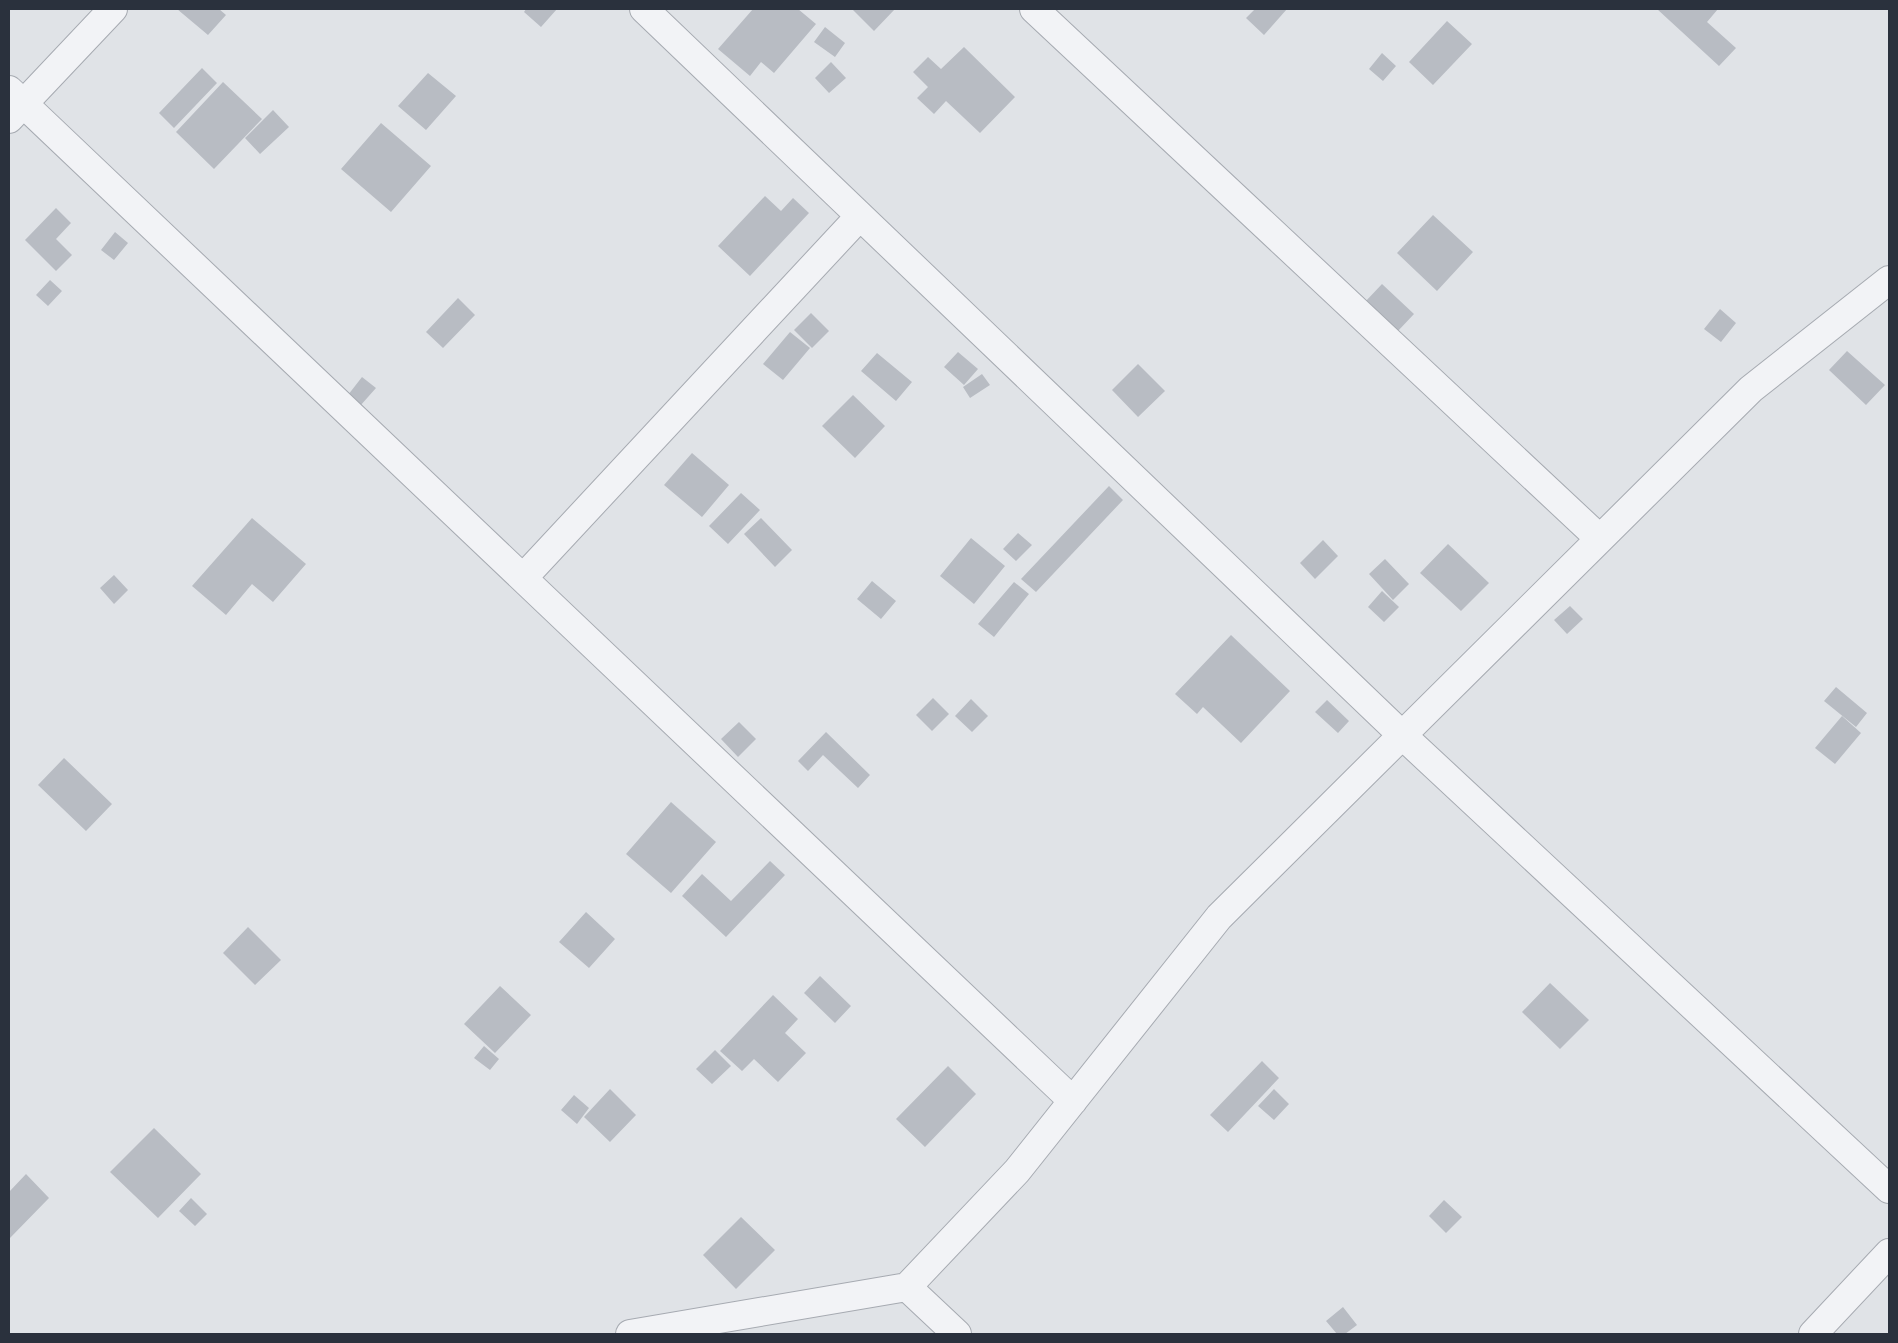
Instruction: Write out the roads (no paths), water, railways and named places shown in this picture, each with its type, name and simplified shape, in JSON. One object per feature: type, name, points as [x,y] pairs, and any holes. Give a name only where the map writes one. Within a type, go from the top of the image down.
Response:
[{"type":"street","points":[[113,9],[13,104],[523,578],[1073,1100]]},
{"type":"street","points":[[644,9],[1402,735],[1889,1189]]},
{"type":"street","points":[[1048,13],[1600,539]]},
{"type":"street","points":[[523,578],[860,216]]},
{"type":"street","points":[[630,1334],[907,1287],[1017,1171],[1219,917],[1751,389],[1889,280]]},
{"type":"street","points":[[1813,1334],[1889,1253]]},
{"type":"street","points":[[907,1287],[957,1334]]}]
